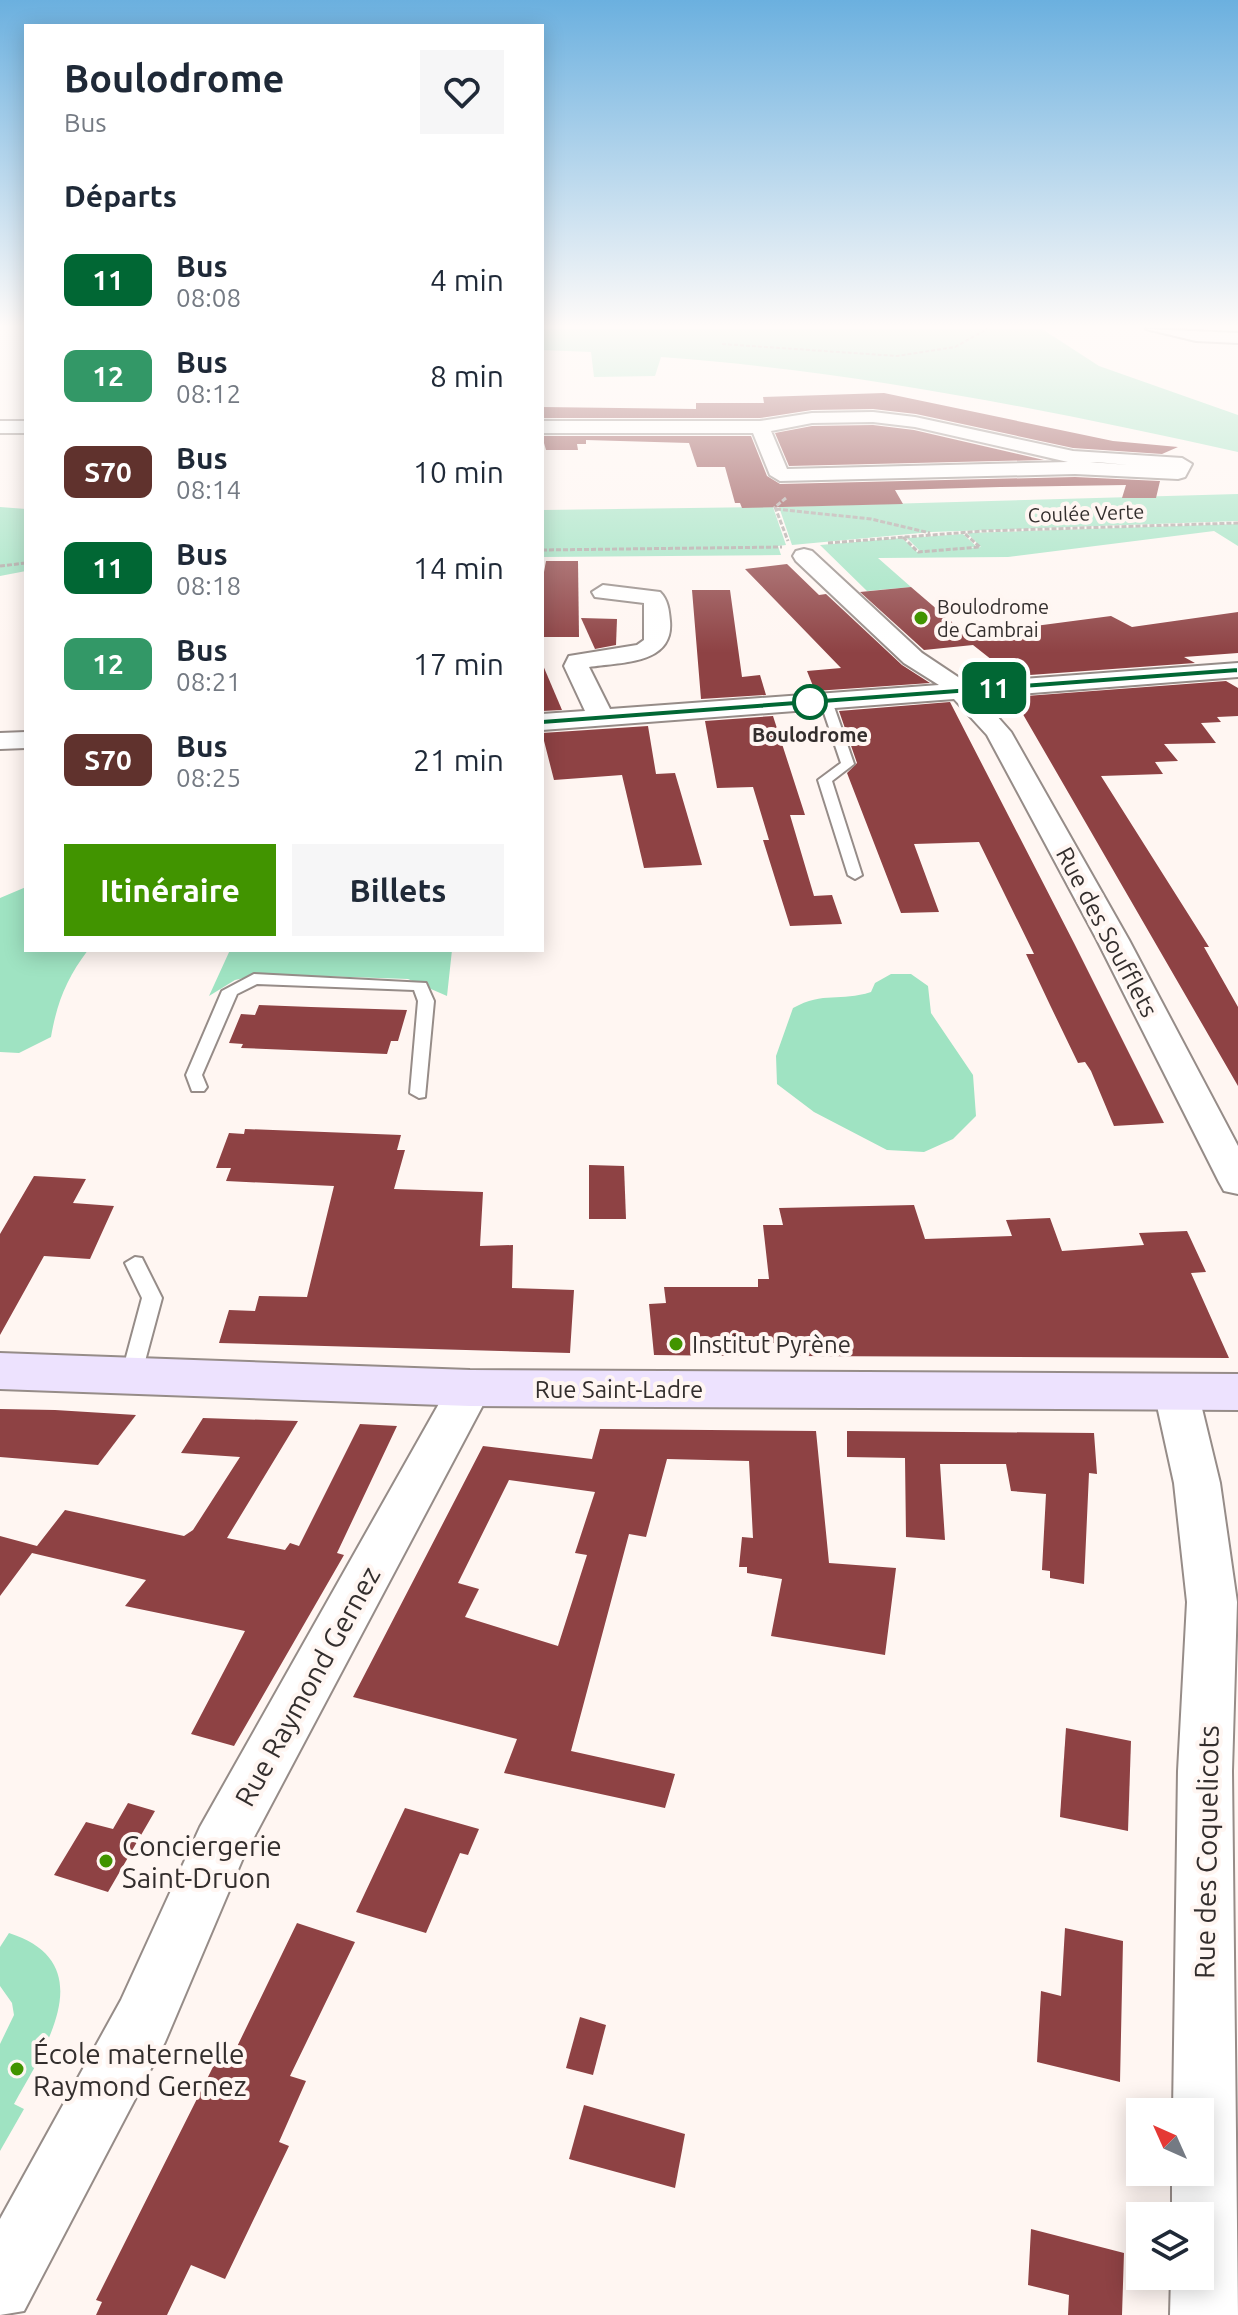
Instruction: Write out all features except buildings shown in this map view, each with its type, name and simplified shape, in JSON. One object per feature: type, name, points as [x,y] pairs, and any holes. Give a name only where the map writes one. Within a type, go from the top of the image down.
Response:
[{"type":"street","points":[[764,437],[780,475],[781,503]]},
{"type":"street","points":[[780,475],[1074,462],[966,437]]},
{"type":"street","name":"Rue des Soufflets","points":[[797,551],[913,658],[933,668],[961,691],[998,732],[1113,940],[1238,1182]]},
{"type":"street","points":[[602,718],[576,666],[578,661],[644,651],[652,648],[658,639],[655,600],[652,597],[603,592]]},
{"type":"street","points":[[544,722],[1238,670]]},
{"type":"street","points":[[0,741],[24,740]]},
{"type":"street","name":"Rue Saint-Ladre","points":[[0,1371],[470,1388],[1238,1392]]},
{"type":"street","name":"Rue Raymond Gernez","points":[[0,2287],[143,2021],[220,1845],[470,1388]]},
{"type":"street","name":"Rue des Coquelicots","points":[[1176,1392],[1182,1430],[1197,1483],[1212,1602],[1205,1771],[1205,2315]]},
{"type":"lane","points":[[826,701],[848,764],[825,780],[855,875]]},
{"type":"lane","points":[[198,1087],[194,1075],[230,991],[254,979],[420,986],[426,1001],[419,1093]]},
{"type":"lane","points":[[131,1376],[152,1298],[135,1263]]},
{"type":"path","name":"Coulée Verte","points":[[781,503],[935,534]]},
{"type":"path","points":[[781,503],[797,551]]},
{"type":"path","name":"Coulée Verte","points":[[544,550],[797,551],[963,532],[1238,523]]},
{"type":"path","points":[[903,537],[918,552],[980,547],[963,532]]},
{"type":"path","points":[[0,566],[24,563]]},
{"type":"green space","points":[[1169,437],[1238,437],[1238,452]]},
{"type":"green space","points":[[1238,494],[1238,521],[931,532],[792,545],[779,507]]},
{"type":"green space","points":[[0,507],[24,509],[24,571],[0,576]]},
{"type":"green space","points":[[773,507],[786,545],[778,546],[781,555],[544,557],[544,510]]},
{"type":"green space","points":[[1238,524],[1238,546],[1214,531],[1008,557],[878,558],[911,587],[867,591],[820,545],[902,538],[917,552],[920,551],[907,538],[963,534],[976,546],[969,548],[981,547],[967,533]]},
{"type":"green space","points":[[24,888],[24,952],[87,952],[64,991],[51,1037],[19,1053],[0,1052],[0,898]]},
{"type":"green space","points":[[229,952],[452,952],[447,996],[408,979],[262,974],[235,980],[209,996]]},
{"type":"green space","points":[[891,974],[911,974],[928,986],[931,1013],[973,1075],[976,1116],[953,1139],[924,1152],[887,1150],[814,1112],[777,1084],[776,1056],[793,1008],[823,998],[871,992],[875,983]]},
{"type":"green space","name":"École maternelle Raymond Gernez","points":[[9,1933],[37,1947],[54,1964],[60,1986],[51,2033],[14,2104],[24,2109],[0,2151],[0,2044],[14,2015],[12,2003],[0,1986],[0,1947]]},
{"type":"bus line","name":"11","points":[[544,722],[1238,670]]},
{"type":"place","name":"Boulodrome de Cambrai","points":[[921,618]]},
{"type":"place","name":"Boulodrome","points":[[810,702]]},
{"type":"place","name":"Institut Pyrène","points":[[676,1344]]},
{"type":"place","name":"Conciergerie Saint-Druon","points":[[106,1861]]},
{"type":"place","name":"École maternelle Raymond Gernez","points":[[17,2069]]}]
